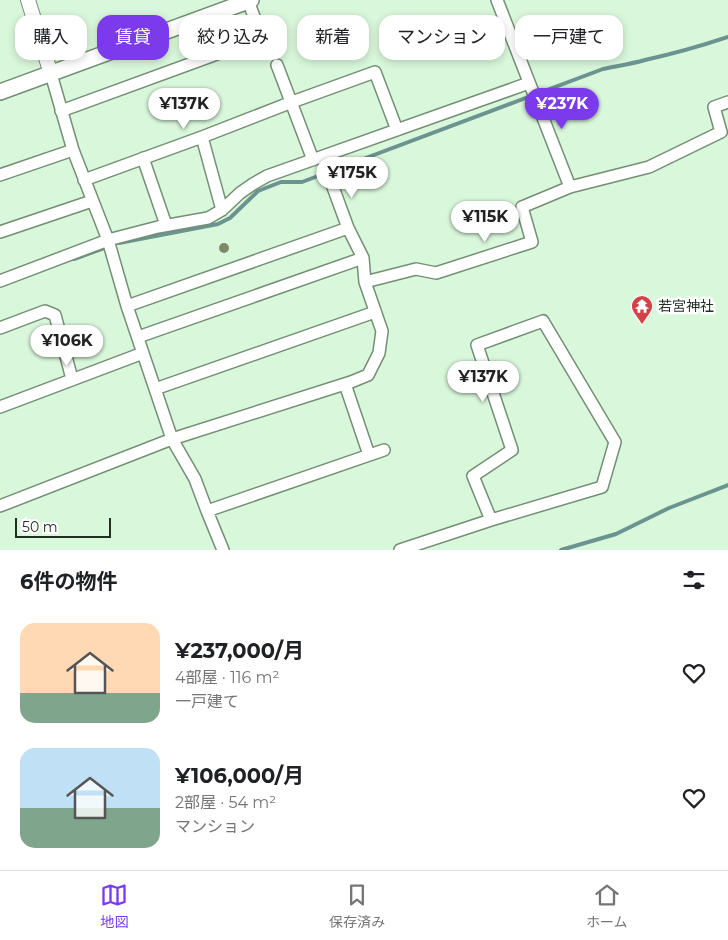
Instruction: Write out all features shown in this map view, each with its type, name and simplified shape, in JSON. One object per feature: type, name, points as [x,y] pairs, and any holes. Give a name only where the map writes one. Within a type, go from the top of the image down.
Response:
[{"type":"main road","points":[[0,92],[250,0]]},
{"type":"street","points":[[28,0],[73,150],[108,240],[172,439],[195,479],[224,550]]},
{"type":"street","points":[[61,111],[265,36],[250,0]]},
{"type":"street","points":[[497,0],[570,187]]},
{"type":"street","points":[[277,65],[314,160]]},
{"type":"street","points":[[84,180],[375,72],[397,130]]},
{"type":"street","points":[[0,281],[108,240],[166,225],[208,218],[222,210],[240,193],[267,176],[529,83]]},
{"type":"street","points":[[364,282],[416,269],[436,272],[532,242],[522,207],[570,187],[649,167],[721,132],[714,107],[728,102]]},
{"type":"street","points":[[202,137],[222,210]]},
{"type":"street","points":[[0,175],[73,150]]},
{"type":"street","points":[[143,158],[166,225]]},
{"type":"street","points":[[0,506],[172,439],[368,375],[379,353],[382,331],[364,282],[363,258],[348,228],[330,179]]},
{"type":"street","points":[[0,232],[92,201]]},
{"type":"street","points":[[128,306],[348,228]]},
{"type":"street","points":[[138,337],[363,258]]},
{"type":"street","points":[[0,328],[45,311],[55,315],[72,379]]},
{"type":"street","points":[[155,389],[375,312]]},
{"type":"street","points":[[400,550],[491,520],[602,487],[615,442],[543,321],[477,346],[512,450],[473,476],[491,520]]},
{"type":"street","points":[[0,407],[143,353]]},
{"type":"street","points":[[345,384],[369,455]]},
{"type":"street","points":[[207,511],[384,450]]},
{"type":"waterway","points":[[119,243],[218,224],[230,218],[258,191],[281,182],[302,182],[603,69],[666,55],[728,37]]},
{"type":"waterway","points":[[74,259],[107,247]]},
{"type":"waterway","points":[[561,550],[616,534],[669,508],[728,485]]},
{"type":"place","name":"若宮神社","points":[[642,325]]}]
